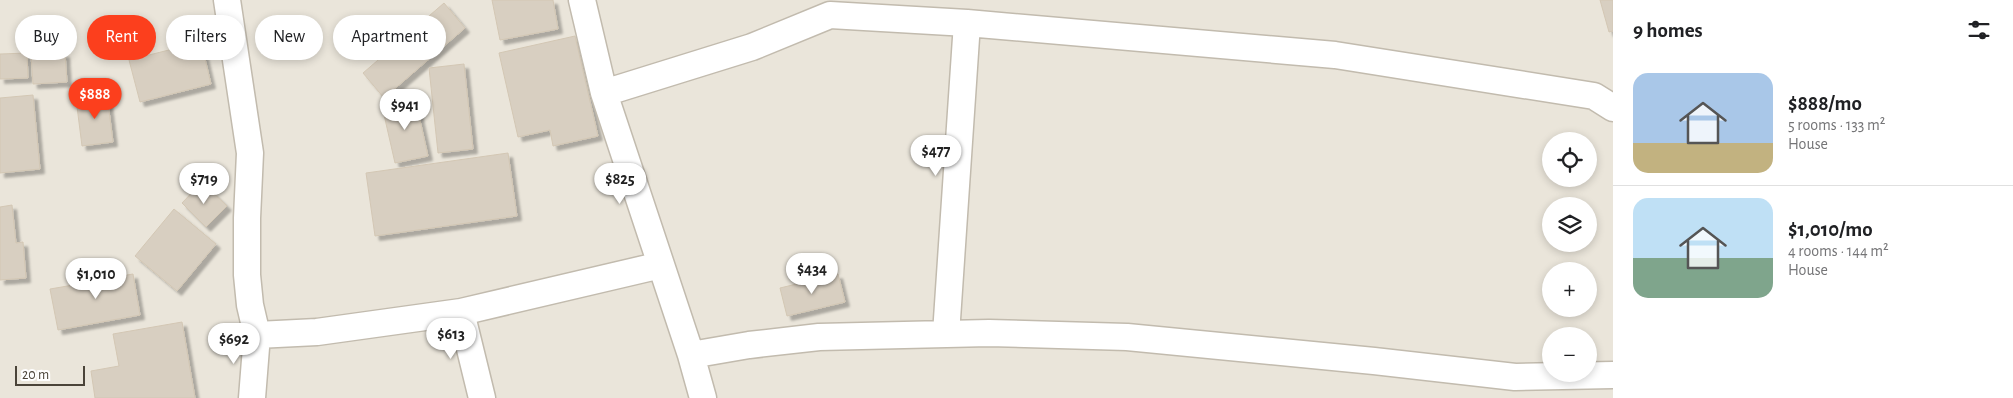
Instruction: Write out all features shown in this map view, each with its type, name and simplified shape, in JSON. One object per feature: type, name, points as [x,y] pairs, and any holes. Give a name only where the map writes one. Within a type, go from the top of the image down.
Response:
[{"type":"street","points":[[227,0],[250,153],[246,218],[247,275],[250,304],[257,335],[252,398]]},
{"type":"street","points":[[582,0],[604,93],[691,355],[702,398]]},
{"type":"street","points":[[604,93],[752,48],[830,16],[967,23],[1335,55],[1594,96],[1613,108]]},
{"type":"street","points":[[946,334],[967,23]]},
{"type":"street","points":[[257,335],[317,332],[461,312],[661,265]]},
{"type":"street","points":[[461,312],[482,398]]},
{"type":"street","points":[[691,355],[749,345],[819,337],[946,334],[1127,337],[1515,377],[1613,375]]},
{"type":"shaded area","points":[[0,0],[1613,0],[1613,398],[0,398]]},
{"type":"building","points":[[492,0],[553,0],[558,29],[500,40]]},
{"type":"building","points":[[1600,0],[1613,0],[1613,31],[1609,32]]},
{"type":"building","points":[[444,3],[465,28],[446,44],[446,15],[430,15]]},
{"type":"building","points":[[575,36],[598,136],[553,146],[550,130],[518,137],[499,53]]},
{"type":"building","points":[[166,51],[166,60],[205,60],[211,84],[140,102],[129,60],[156,60],[156,53]]},
{"type":"building","points":[[15,53],[15,60],[27,60],[28,78],[0,79],[0,54]]},
{"type":"building","points":[[31,60],[65,60],[67,82],[33,84]]},
{"type":"building","points":[[378,60],[428,60],[384,98],[363,73]]},
{"type":"building","points":[[464,64],[473,149],[438,153],[429,68]]},
{"type":"building","points":[[33,95],[40,169],[0,173],[0,98]]},
{"type":"building","points":[[107,95],[113,142],[82,146],[76,99]]},
{"type":"building","points":[[415,98],[428,156],[395,163],[382,106]]},
{"type":"building","points":[[508,153],[517,216],[375,236],[366,173]]},
{"type":"building","points":[[202,182],[227,206],[206,227],[182,203]]},
{"type":"building","points":[[12,205],[16,243],[23,242],[26,278],[0,280],[0,207]]},
{"type":"building","points":[[174,209],[216,244],[177,291],[135,256]]},
{"type":"building","points":[[113,266],[115,277],[133,274],[140,315],[58,330],[50,289],[91,282],[89,270]]},
{"type":"building","points":[[838,274],[845,302],[787,316],[780,288]]},
{"type":"building","points":[[182,322],[195,398],[95,398],[91,371],[119,366],[113,334]]}]
